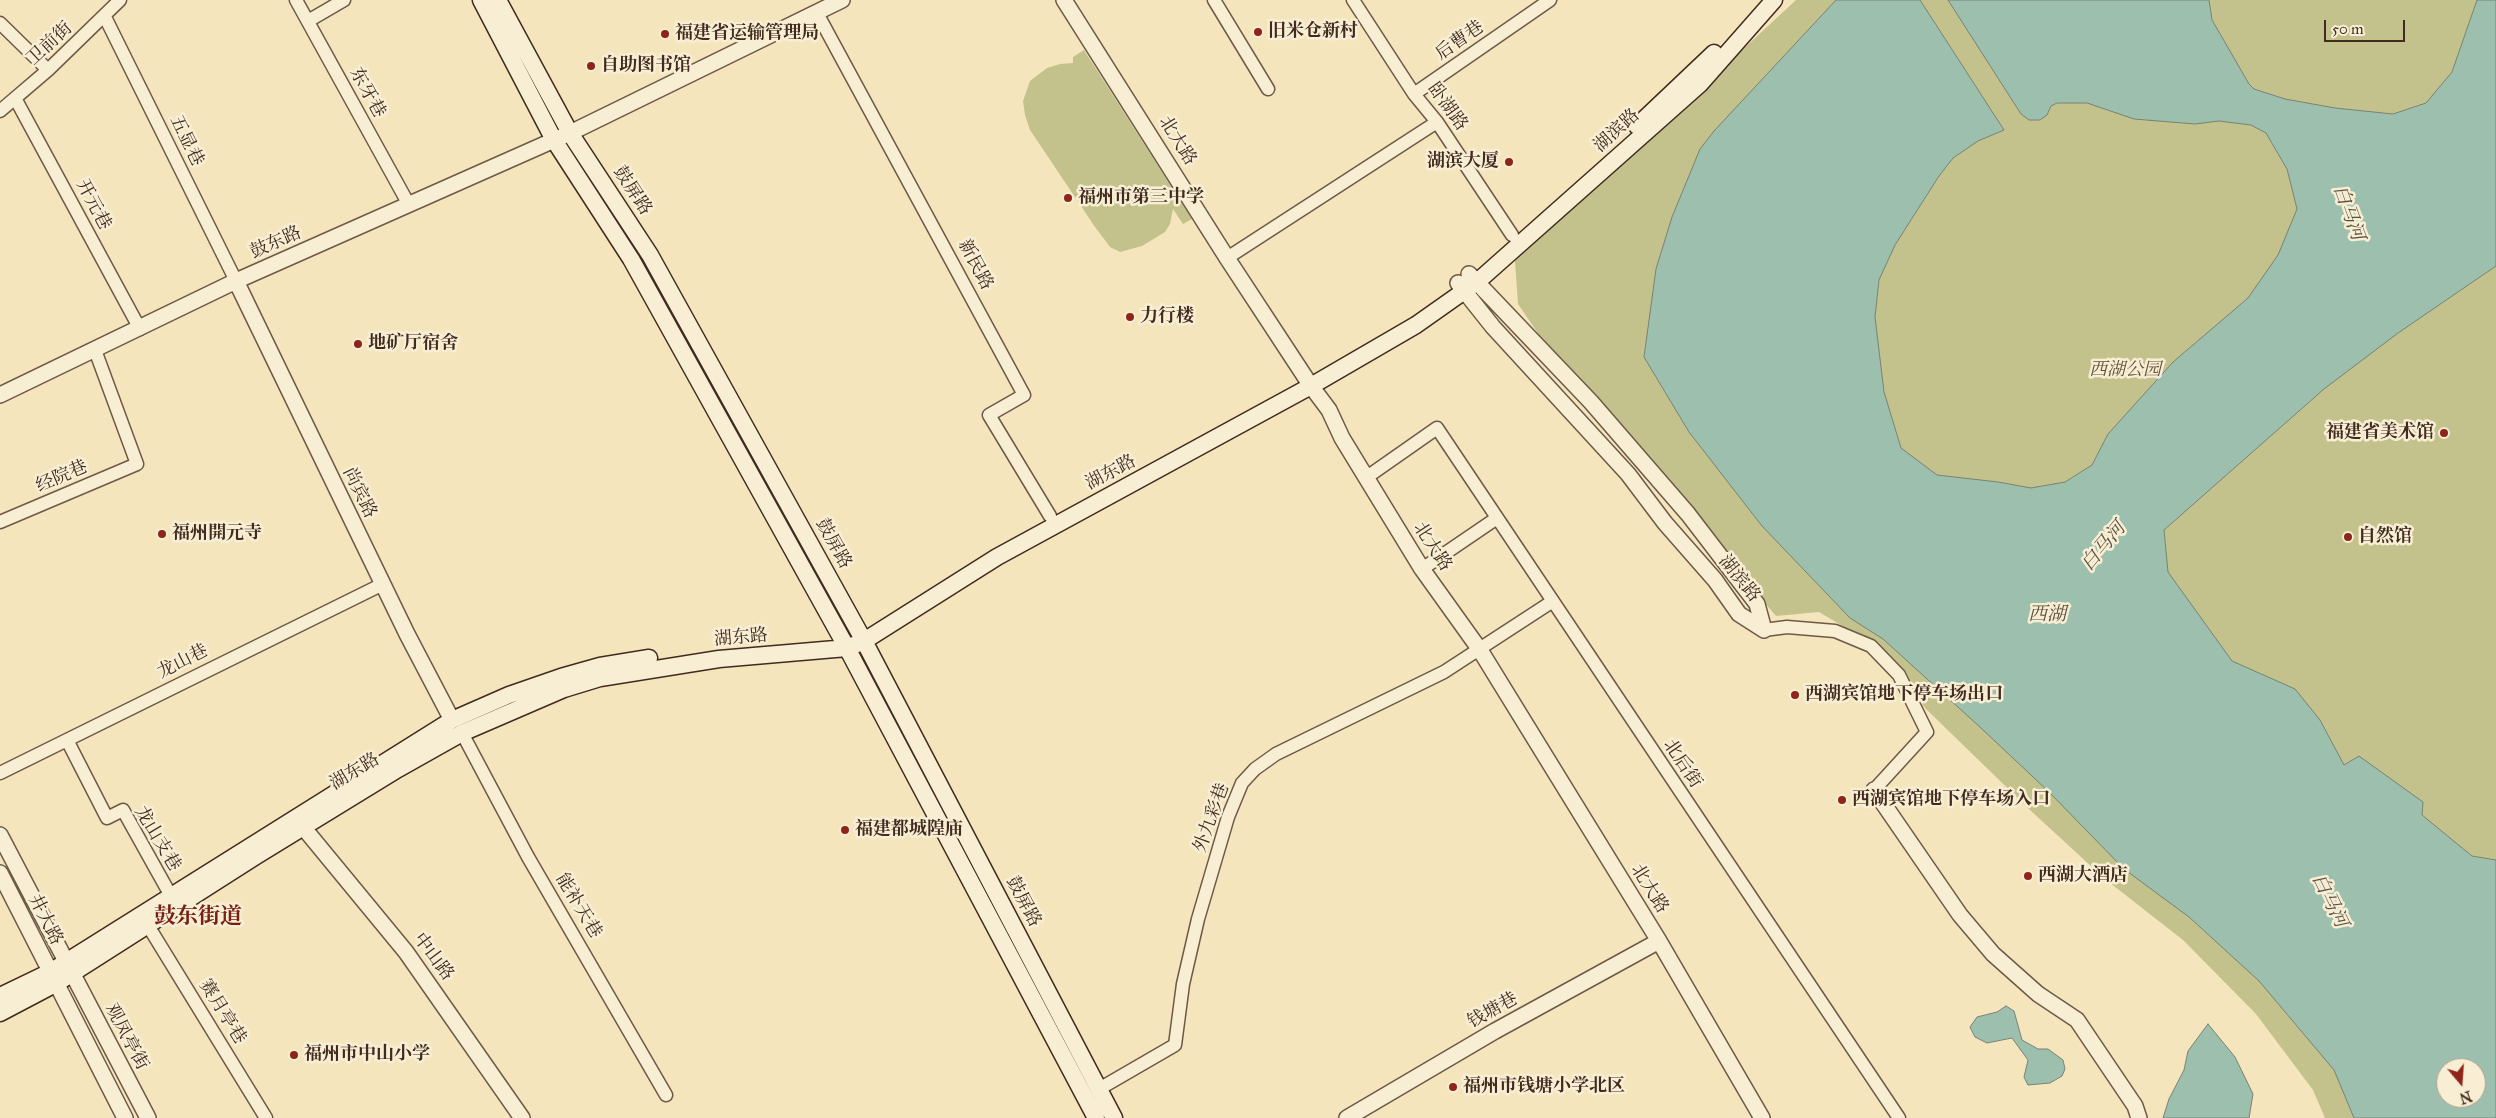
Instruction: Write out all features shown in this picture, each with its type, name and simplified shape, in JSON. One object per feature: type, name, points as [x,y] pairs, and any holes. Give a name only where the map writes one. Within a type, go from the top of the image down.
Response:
[{"type":"main road","name":"鼓屏路","points":[[481,0],[554,140],[631,259],[845,644],[1096,1118]]},
{"type":"main road","name":"鼓屏路","points":[[498,0],[570,133],[650,255],[861,637],[1114,1118]]},
{"type":"main road","name":"湖滨路","points":[[1467,283],[1512,236],[1626,136],[1713,55],[1760,0]]},
{"type":"main road","name":"湖滨路","points":[[1467,283],[1700,84],[1774,0]]},
{"type":"main road","name":"湖东路","points":[[69,967],[147,924],[303,827],[462,734],[564,689],[600,678],[845,644],[861,637],[997,557],[1308,382],[1411,316],[1467,283]]},
{"type":"main road","name":"湖东路","points":[[861,637],[993,548],[1050,516],[1308,382]]},
{"type":"main road","name":"湖东路","points":[[0,1013],[171,896],[452,720],[560,676],[600,666],[724,648],[845,644]]},
{"type":"main road","name":"湖东路","points":[[0,996],[53,978]]},
{"type":"street","name":"卫前街","points":[[0,111],[48,70],[105,17],[120,0]]},
{"type":"street","name":"东牙巷","points":[[296,0],[408,203]]},
{"type":"street","points":[[308,21],[344,0]]},
{"type":"street","name":"鼓东路","points":[[0,395],[236,281],[408,203],[570,133],[842,0]]},
{"type":"street","name":"北大路","points":[[1064,0],[1227,258],[1308,382],[1329,410],[1342,438],[1422,569],[1480,650],[1659,941],[1762,1118]]},
{"type":"street","points":[[1214,0],[1268,89]]},
{"type":"street","name":"卧湖路","points":[[1353,0],[1414,94],[1437,122],[1512,236]]},
{"type":"street","name":"后曹巷","points":[[1414,94],[1550,0]]},
{"type":"street","name":"新民路","points":[[817,13],[1024,395],[989,416],[1050,516]]},
{"type":"street","name":"五显巷","points":[[105,17],[236,281]]},
{"type":"street","points":[[0,23],[48,70]]},
{"type":"street","name":"开元巷","points":[[15,98],[140,329]]},
{"type":"street","points":[[1227,258],[1437,122]]},
{"type":"street","name":"尚宾路","points":[[236,281],[383,584],[452,720]]},
{"type":"street","name":"湖滨路","points":[[1467,283],[1493,328],[1628,474],[1665,523],[1715,580],[1739,614],[1764,630]]},
{"type":"street","name":"湖滨路","points":[[1467,283],[1591,402],[1688,514],[1757,604],[1764,630]]},
{"type":"street","name":"经院巷","points":[[0,522],[137,464],[95,350]]},
{"type":"street","name":"北后街","points":[[1367,477],[1437,428],[1899,1118]]},
{"type":"street","points":[[1422,569],[1498,518]]},
{"type":"street","name":"龙山巷","points":[[2,768],[67,740],[383,584]]},
{"type":"street","name":"外九彩巷","points":[[1099,1089],[1175,1045],[1183,984],[1198,919],[1225,826],[1242,783],[1276,754],[1444,672],[1552,601]]},
{"type":"street","points":[[1764,630],[1787,627],[1835,631],[1871,646],[1899,675],[1927,732],[1874,790],[1960,915],[1993,954],[2038,994],[2077,1020],[2134,1106],[2139,1118]]},
{"type":"street","name":"能补天巷","points":[[462,734],[528,856],[666,1095]]},
{"type":"street","name":"龙山支巷","points":[[67,740],[107,818],[123,810],[171,896]]},
{"type":"street","name":"中山路","points":[[303,827],[406,952],[522,1118]]},
{"type":"street","name":"观凤亭街","points":[[0,834],[148,1118]]},
{"type":"street","name":"井大路","points":[[0,873],[125,1118]]},
{"type":"street","name":"赛月亭巷","points":[[147,924],[266,1118]]},
{"type":"street","name":"钱塘巷","points":[[1347,1118],[1495,1031],[1659,941]]},
{"type":"green space","name":"西湖公园","points":[[1796,0],[2496,0],[2496,1118],[2325,1118],[2313,1090],[2256,1014],[2183,940],[2105,879],[2030,810],[1925,708],[1881,649],[1819,612],[1776,616],[1546,345],[1518,304],[1515,261]]},
{"type":"green space","points":[[1084,50],[1192,219],[1183,224],[1173,209],[1170,224],[1165,232],[1142,246],[1120,252],[1110,247],[1095,227],[1030,130],[1025,115],[1023,101],[1030,81],[1047,68],[1073,63],[1073,57]]},
{"type":"water","name":"西湖","points":[[1836,0],[1920,0],[2004,130],[1978,141],[1953,158],[1939,176],[1895,245],[1879,280],[1875,317],[1884,392],[1901,448],[1937,475],[2031,488],[2065,482],[2092,465],[2108,434],[2173,362],[2248,298],[2278,255],[2297,209],[2287,169],[2266,133],[2251,125],[2219,121],[2195,124],[2134,119],[2087,103],[2057,103],[2051,106],[2047,115],[2040,120],[2029,120],[2021,114],[1948,0],[2209,0],[2212,20],[2249,84],[2254,89],[2285,99],[2335,108],[2393,114],[2426,103],[2452,72],[2477,0],[2496,0],[2496,266],[2398,333],[2324,389],[2164,530],[2168,572],[2232,661],[2295,689],[2320,720],[2344,765],[2359,756],[2423,802],[2422,815],[2472,856],[2496,860],[2496,1118],[2354,1118],[2334,1070],[2259,981],[2189,917],[2124,869],[2049,792],[1981,728],[1883,639],[1850,618],[1762,526],[1689,432],[1644,357],[1656,269],[1672,217],[1700,149],[1714,131]]},
{"type":"water","points":[[2006,1006],[2014,1011],[2022,1040],[2038,1049],[2048,1049],[2063,1060],[2065,1069],[2062,1076],[2050,1083],[2028,1085],[2024,1077],[2028,1060],[2012,1038],[1987,1043],[1975,1037],[1970,1027],[1977,1017],[1997,1012]]},
{"type":"water","points":[[2208,1024],[2235,1057],[2253,1094],[2249,1118],[2163,1118],[2169,1099],[2184,1070],[2188,1051]]},
{"type":"place","name":"旧米仓新村","points":[[1258,32]]},
{"type":"place","name":"福建省运输管理局","points":[[665,34]]},
{"type":"place","name":"自助图书馆","points":[[591,66]]},
{"type":"place","name":"湖滨大厦","points":[[1509,162]]},
{"type":"place","name":"福州市第三中学","points":[[1068,198]]},
{"type":"place","name":"力行楼","points":[[1130,317]]},
{"type":"place","name":"地矿厅宿舍","points":[[358,344]]},
{"type":"place","name":"福建省美术馆","points":[[2444,433]]},
{"type":"place","name":"福州開元寺","points":[[162,534]]},
{"type":"place","name":"自然馆","points":[[2348,537]]},
{"type":"place","name":"西湖宾馆地下停车场出口","points":[[1795,695]]},
{"type":"place","name":"西湖宾馆地下停车场入口","points":[[1842,800]]},
{"type":"place","name":"福建都城隍庙","points":[[845,830]]},
{"type":"place","name":"西湖大酒店","points":[[2028,876]]},
{"type":"place","name":"福州市中山小学","points":[[294,1055]]},
{"type":"place","name":"福州市钱塘小学北区","points":[[1453,1087]]},
{"type":"district","name":"鼓东街道","points":[[198,918]]},
{"type":"water label","name":"白马河","points":[[2348,213]]},
{"type":"water label","name":"白马河","points":[[2104,547]]},
{"type":"water label","name":"白马河","points":[[2329,901]]}]
